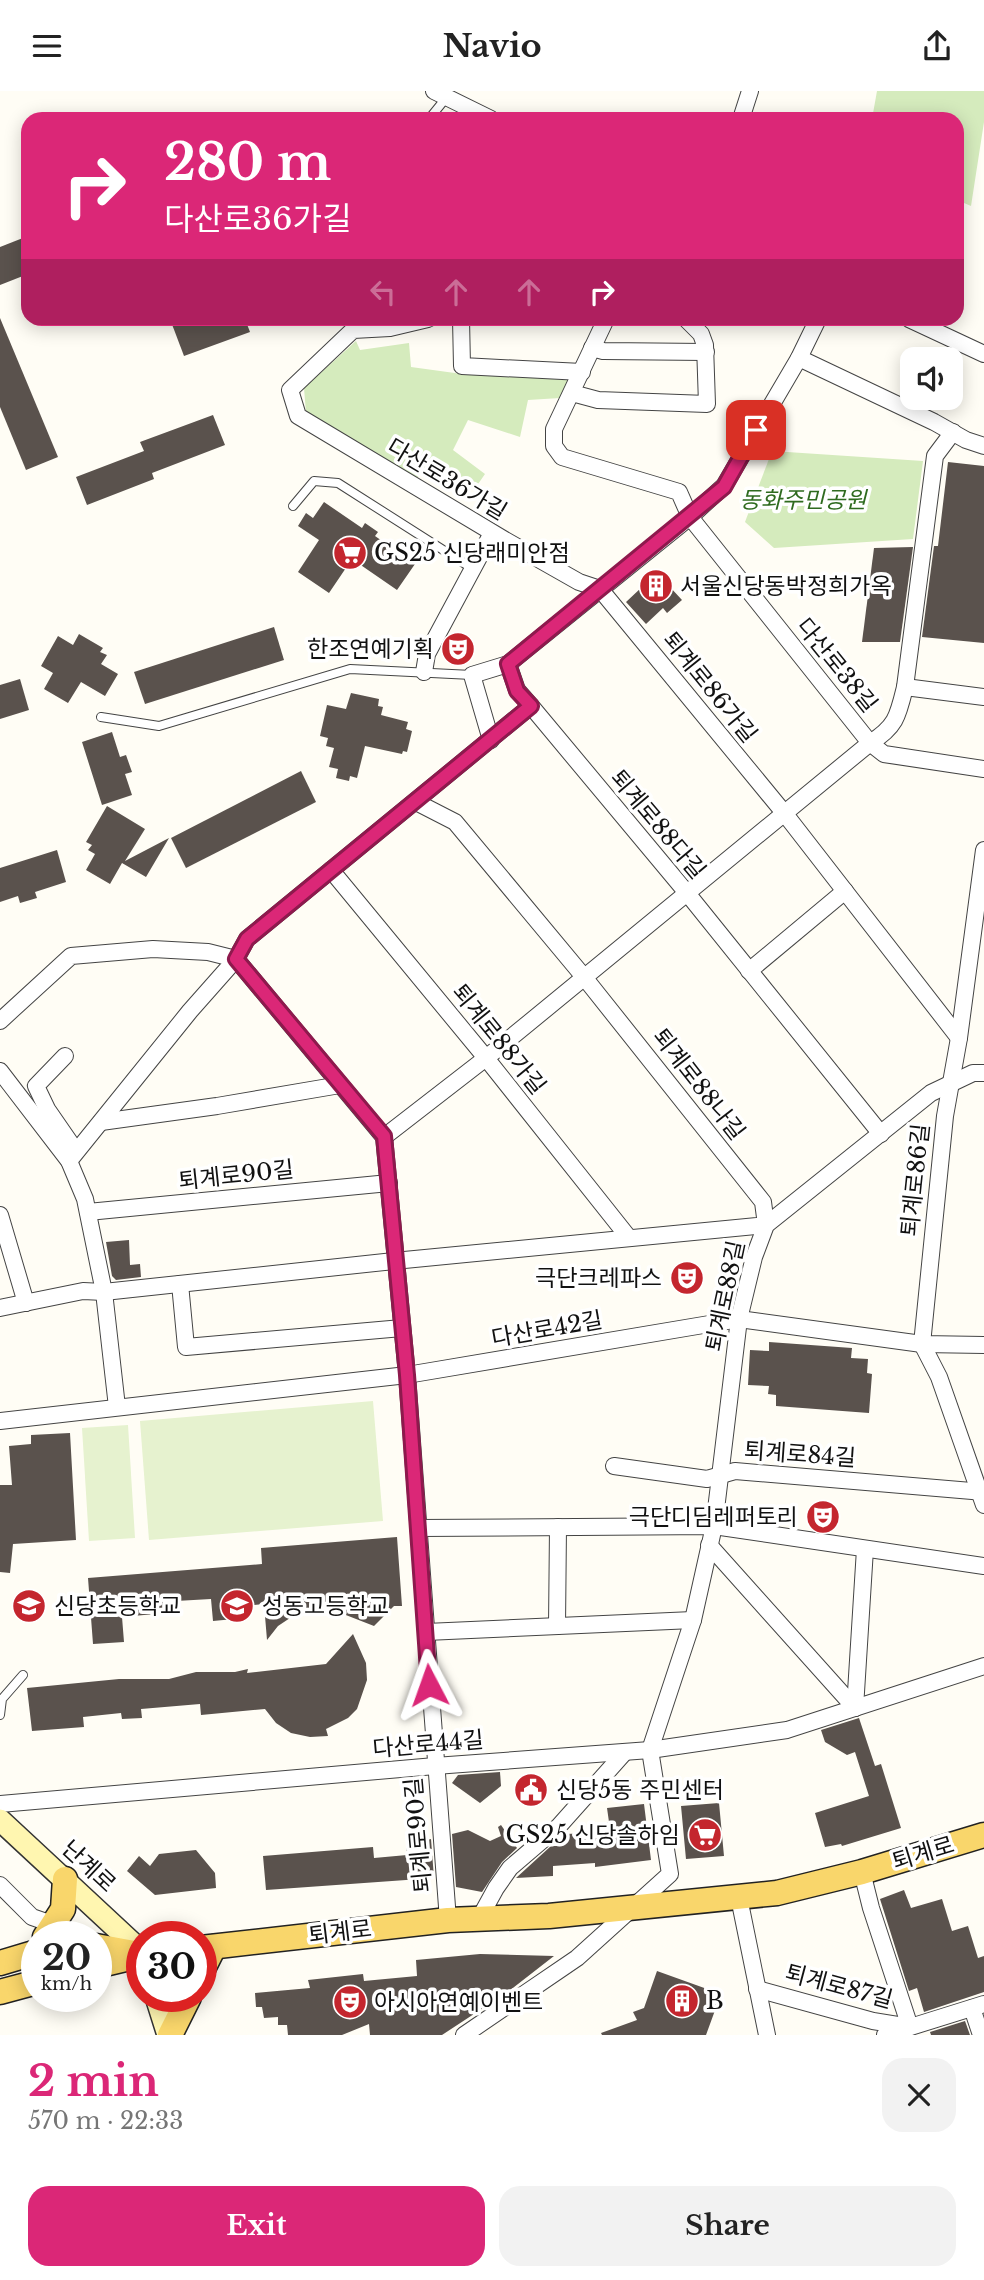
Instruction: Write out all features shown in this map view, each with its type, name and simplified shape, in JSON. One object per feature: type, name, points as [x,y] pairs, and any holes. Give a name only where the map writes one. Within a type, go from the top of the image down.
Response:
[{"type":"main road","name":"난계로","points":[[0,1820],[126,1938]]},
{"type":"main road","name":"퇴계로","points":[[217,1946],[448,1920],[549,1916],[777,1893],[862,1872],[984,1835]]},
{"type":"main road","points":[[56,1921],[63,1909],[65,1879]]},
{"type":"main road","points":[[0,1963],[21,1956]]},
{"type":"main road","points":[[0,1992],[21,1986]]},
{"type":"main road","points":[[161,2012],[169,2035]]},
{"type":"main road","points":[[169,2035],[181,2012]]},
{"type":"street","points":[[743,112],[750,91]]},
{"type":"street","points":[[440,94],[466,112]]},
{"type":"street","name":"다산로36가길","points":[[398,326],[353,330],[290,390],[298,416],[492,533],[579,582],[600,589]]},
{"type":"street","points":[[461,326],[462,366],[582,372]]},
{"type":"street","points":[[601,326],[572,393],[598,400],[707,404],[705,352],[701,334],[693,326]]},
{"type":"street","points":[[491,740],[472,675],[508,664],[724,487],[799,358],[815,326]]},
{"type":"street","points":[[924,326],[984,354]]},
{"type":"street","points":[[592,348],[603,351],[705,352]]},
{"type":"street","points":[[799,358],[984,446]]},
{"type":"street","name":"다산로38길","points":[[572,393],[554,429],[554,446],[562,457],[679,492],[690,517],[870,743],[884,754],[984,769]]},
{"type":"street","name":"다산로38길","points":[[785,814],[870,743],[889,732],[899,711],[905,687],[935,456],[953,432]]},
{"type":"street","points":[[424,673],[427,654],[492,533]]},
{"type":"street","name":"퇴계로86가길","points":[[600,589],[785,814],[959,1038]]},
{"type":"street","points":[[73,1156],[190,1011],[236,959],[247,939],[531,706],[517,691],[508,664]]},
{"type":"street","points":[[905,687],[984,697]]},
{"type":"street","name":"퇴계로88다길","points":[[531,706],[881,1134]]},
{"type":"street","name":"퇴계로88나길","points":[[416,802],[454,822],[584,977],[763,1202],[766,1225]]},
{"type":"street","points":[[0,1021],[71,956],[153,949],[208,952],[236,959],[384,1136],[486,1058],[785,814]]},
{"type":"street","name":"퇴계로86길","points":[[922,1344],[945,1116],[959,1038],[984,850]]},
{"type":"street","name":"퇴계로88가길","points":[[331,870],[486,1058],[629,1238]]},
{"type":"street","points":[[749,971],[845,891]]},
{"type":"street","points":[[65,1056],[36,1086],[73,1156],[85,1199],[104,1292],[117,1407]]},
{"type":"street","points":[[0,1071],[73,1156]]},
{"type":"street","name":"퇴계로88길","points":[[634,1907],[670,1874],[650,1750],[693,1620],[714,1526],[739,1319],[754,1257],[766,1225],[931,1093],[974,1073],[984,1073]]},
{"type":"street","points":[[101,1122],[340,1085]]},
{"type":"street","name":"퇴계로90길","points":[[384,1136],[407,1375],[448,1920]]},
{"type":"street","name":"퇴계로90길","points":[[88,1212],[389,1183]]},
{"type":"street","points":[[0,1215],[26,1303]]},
{"type":"street","points":[[0,1308],[83,1291],[104,1292],[766,1225]]},
{"type":"street","points":[[180,1284],[187,1347],[402,1328]]},
{"type":"street","name":"다산로42길","points":[[0,1421],[407,1375],[739,1319],[922,1344],[984,1345]]},
{"type":"street","points":[[922,1344],[939,1377],[982,1496]]},
{"type":"street","name":"퇴계로84길","points":[[614,1466],[707,1479],[735,1471],[982,1496]]},
{"type":"street","points":[[418,1528],[714,1526],[984,1566]]},
{"type":"street","points":[[557,1626],[558,1527]]},
{"type":"street","points":[[709,1545],[855,1708]]},
{"type":"street","points":[[855,1708],[864,1549]]},
{"type":"street","points":[[426,1632],[693,1620]]},
{"type":"street","name":"다산로44길","points":[[0,1804],[650,1750],[787,1730],[984,1666]]},
{"type":"street","points":[[479,1919],[510,1868],[559,1826],[625,1752]]},
{"type":"street","name":"퇴계로","points":[[862,1872],[909,2027]]},
{"type":"street","points":[[0,1885],[37,1921]]},
{"type":"street","name":"퇴계로87길","points":[[739,1898],[767,2035]]},
{"type":"street","points":[[464,2035],[577,1958],[634,1907]]},
{"type":"street","name":"퇴계로87길","points":[[757,1989],[873,2021],[909,2027]]},
{"type":"street","name":"퇴계로87길","points":[[885,2035],[978,2006],[981,2035]]},
{"type":"lane","points":[[432,112],[440,94]]},
{"type":"lane","points":[[293,506],[314,481],[338,483],[473,569]]},
{"type":"lane","points":[[101,717],[159,726],[349,669],[472,675]]},
{"type":"lane","points":[[0,1715],[2,1699],[23,1675]]},
{"type":"green space","points":[[877,91],[984,91],[984,122],[971,206],[964,203],[964,112],[873,112]]},
{"type":"green space","points":[[356,341],[360,350],[409,343],[411,367],[462,374],[570,380],[560,398],[528,400],[520,437],[468,420],[453,450],[485,474],[476,487],[431,458],[417,478],[306,413],[304,388]]},
{"type":"green space","name":"동화주민공원","points":[[772,451],[923,461],[913,539],[774,548],[745,522]]},
{"type":"green space","points":[[373,1401],[383,1521],[149,1540],[140,1421]]},
{"type":"green space","points":[[128,1425],[135,1538],[89,1541],[82,1428]]},
{"type":"building","points":[[21,239],[21,277],[0,285],[0,247]]},
{"type":"building","points":[[0,318],[58,457],[26,470],[0,407]]},
{"type":"building","points":[[173,326],[248,326],[250,332],[184,356]]},
{"type":"building","points":[[213,415],[225,445],[152,473],[154,479],[87,505],[76,477],[144,451],[140,442]]},
{"type":"building","points":[[948,462],[984,466],[984,643],[922,637],[934,546],[938,546]]},
{"type":"building","points":[[324,502],[362,528],[365,523],[378,532],[375,536],[415,564],[397,590],[352,559],[329,593],[298,572],[319,540],[298,526],[306,513],[313,518]]},
{"type":"building","points":[[913,547],[900,642],[862,642],[874,548]]},
{"type":"building","name":"서울신당동박정희가옥","points":[[657,573],[682,600],[667,613],[663,608],[646,624],[626,602]]},
{"type":"building","points":[[274,627],[284,660],[145,704],[134,672]]},
{"type":"building","points":[[79,634],[103,648],[100,652],[107,655],[101,664],[118,674],[105,696],[81,682],[68,703],[44,689],[53,673],[41,666],[58,636],[73,645]]},
{"type":"building","points":[[20,679],[29,710],[0,719],[0,685]]},
{"type":"building","points":[[351,693],[379,699],[378,706],[383,707],[381,715],[408,722],[406,729],[412,731],[407,752],[403,751],[402,754],[365,746],[357,778],[350,776],[349,781],[336,778],[338,769],[329,767],[334,748],[326,746],[328,738],[320,736],[327,705],[346,709]]},
{"type":"building","points":[[112,732],[120,757],[126,755],[132,772],[125,774],[132,795],[102,805],[82,742]]},
{"type":"building","points":[[301,771],[316,802],[186,868],[171,838]]},
{"type":"building","points":[[107,806],[145,829],[125,861],[169,838],[146,877],[122,863],[110,884],[86,870],[95,854],[88,850],[92,845],[86,842]]},
{"type":"building","points":[[57,850],[66,882],[35,892],[37,898],[20,903],[18,896],[0,902],[0,868]]},
{"type":"building","points":[[129,1240],[130,1265],[140,1264],[141,1277],[116,1280],[112,1276],[106,1242]]},
{"type":"building","points":[[769,1342],[852,1348],[851,1358],[868,1359],[867,1373],[872,1374],[869,1413],[776,1406],[776,1395],[768,1394],[769,1386],[748,1385],[750,1350],[769,1351]]},
{"type":"building","points":[[70,1433],[76,1540],[13,1544],[10,1573],[0,1572],[0,1485],[12,1485],[9,1446],[31,1444],[31,1435]]},
{"type":"building","points":[[397,1537],[402,1606],[394,1606],[374,1626],[333,1610],[299,1612],[278,1626],[267,1640],[264,1604],[233,1607],[234,1619],[213,1621],[211,1599],[176,1601],[177,1612],[122,1617],[124,1642],[93,1644],[88,1578],[262,1564],[261,1548]]},
{"type":"building","points":[[353,1634],[366,1663],[367,1680],[357,1709],[348,1718],[326,1729],[328,1736],[310,1737],[291,1733],[276,1723],[265,1709],[201,1715],[200,1704],[141,1709],[142,1718],[122,1719],[121,1713],[83,1717],[84,1727],[32,1731],[27,1688],[119,1679],[169,1679],[196,1672],[235,1672],[248,1669],[247,1673],[326,1664]]},
{"type":"building","points":[[859,1718],[875,1766],[881,1764],[901,1828],[842,1846],[825,1847],[815,1813],[869,1796],[855,1752],[847,1755],[825,1742],[821,1730]]},
{"type":"building","points":[[500,1772],[501,1786],[480,1803],[452,1783],[458,1775]]},
{"type":"building","points":[[719,1803],[724,1856],[686,1859],[681,1806]]},
{"type":"building","points":[[644,1804],[651,1860],[595,1867],[595,1863],[553,1866],[553,1876],[516,1878],[551,1846],[559,1846],[558,1840],[565,1834],[591,1833],[590,1824],[609,1822],[607,1808]]},
{"type":"building","points":[[501,1825],[517,1848],[502,1862],[482,1892],[456,1887],[452,1834],[468,1830],[490,1841],[501,1836],[498,1827]]},
{"type":"building","points":[[427,1837],[427,1840],[431,1839],[434,1878],[266,1890],[263,1856],[373,1847],[374,1858],[407,1855],[406,1839]]},
{"type":"building","points":[[196,1850],[215,1873],[216,1888],[155,1895],[127,1871],[139,1856],[150,1866],[159,1854]]},
{"type":"building","points":[[904,1890],[911,1908],[942,1899],[952,1931],[968,1926],[978,1958],[984,1956],[984,1992],[924,2012],[917,1988],[909,1991],[880,1899]]},
{"type":"building","points":[[480,1954],[554,1956],[509,1991],[442,2035],[370,2035],[369,2024],[342,2035],[288,2035],[287,2025],[278,2025],[278,2017],[264,2018],[262,2007],[256,2007],[255,1993],[310,1988],[308,1980],[363,1974],[364,1981],[417,1976],[416,1960]]},
{"type":"building","name":"B","points":[[657,1971],[721,1994],[706,2035],[602,2035],[601,2033],[637,2020],[633,2012],[644,2008]]},
{"type":"building","points":[[965,2021],[970,2035],[931,2035],[930,2032]]},
{"type":"place","name":"GS25 신당래미안점","points":[[350,553]]},
{"type":"place","name":"서울신당동박정희가옥","points":[[656,586]]},
{"type":"place","name":"한조연예기획","points":[[458,649]]},
{"type":"place","name":"극단크레파스","points":[[687,1278]]},
{"type":"place","name":"극단디딤레퍼토리","points":[[823,1517]]},
{"type":"place","name":"신당초등학교","points":[[29,1606]]},
{"type":"place","name":"성동고등학교","points":[[237,1606]]},
{"type":"place","name":"신당5동 주민센터","points":[[531,1790]]},
{"type":"place","name":"GS25 신당솔하임","points":[[705,1835]]},
{"type":"place","name":"B","points":[[682,2001]]},
{"type":"place","name":"아시아연예이벤트","points":[[350,2002]]},
{"type":"route","points":[[429,1685],[407,1375],[384,1136],[236,959],[247,939],[531,706],[517,691],[508,664],[724,487],[756,430]]}]
